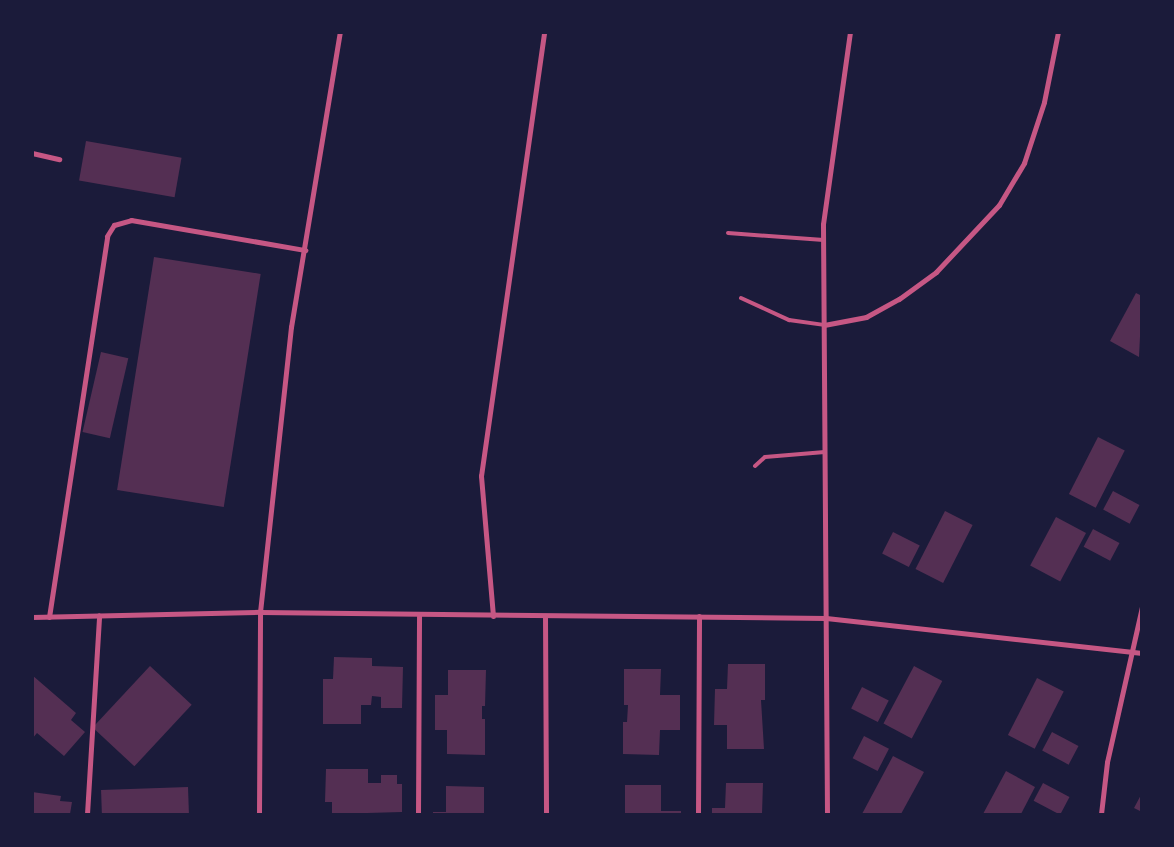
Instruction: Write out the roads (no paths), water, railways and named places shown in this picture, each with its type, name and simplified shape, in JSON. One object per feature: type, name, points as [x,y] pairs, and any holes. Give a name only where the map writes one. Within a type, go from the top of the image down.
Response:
[{"type":"street","points":[[259,814],[260,612],[291,328],[340,32]]},
{"type":"street","points":[[493,616],[481,476],[544,32]]},
{"type":"street","points":[[827,814],[824,240],[850,32]]},
{"type":"street","points":[[824,325],[866,317],[900,299],[936,272],[999,206],[1024,163],[1044,102],[1058,32]]},
{"type":"street","points":[[32,153],[59,159]]},
{"type":"street","points":[[49,616],[107,236],[114,225],[131,220],[305,250]]},
{"type":"street","points":[[1101,814],[1107,762],[1142,607]]},
{"type":"street","points":[[32,617],[260,612],[420,616],[826,618],[1142,652]]},
{"type":"street","points":[[87,814],[99,615]]},
{"type":"street","points":[[418,814],[420,616]]},
{"type":"street","points":[[545,616],[546,814]]},
{"type":"street","points":[[698,814],[700,616]]},
{"type":"lane","points":[[728,233],[824,240]]},
{"type":"lane","points":[[741,298],[789,320],[824,325]]},
{"type":"lane","points":[[755,466],[765,457],[825,452]]}]
